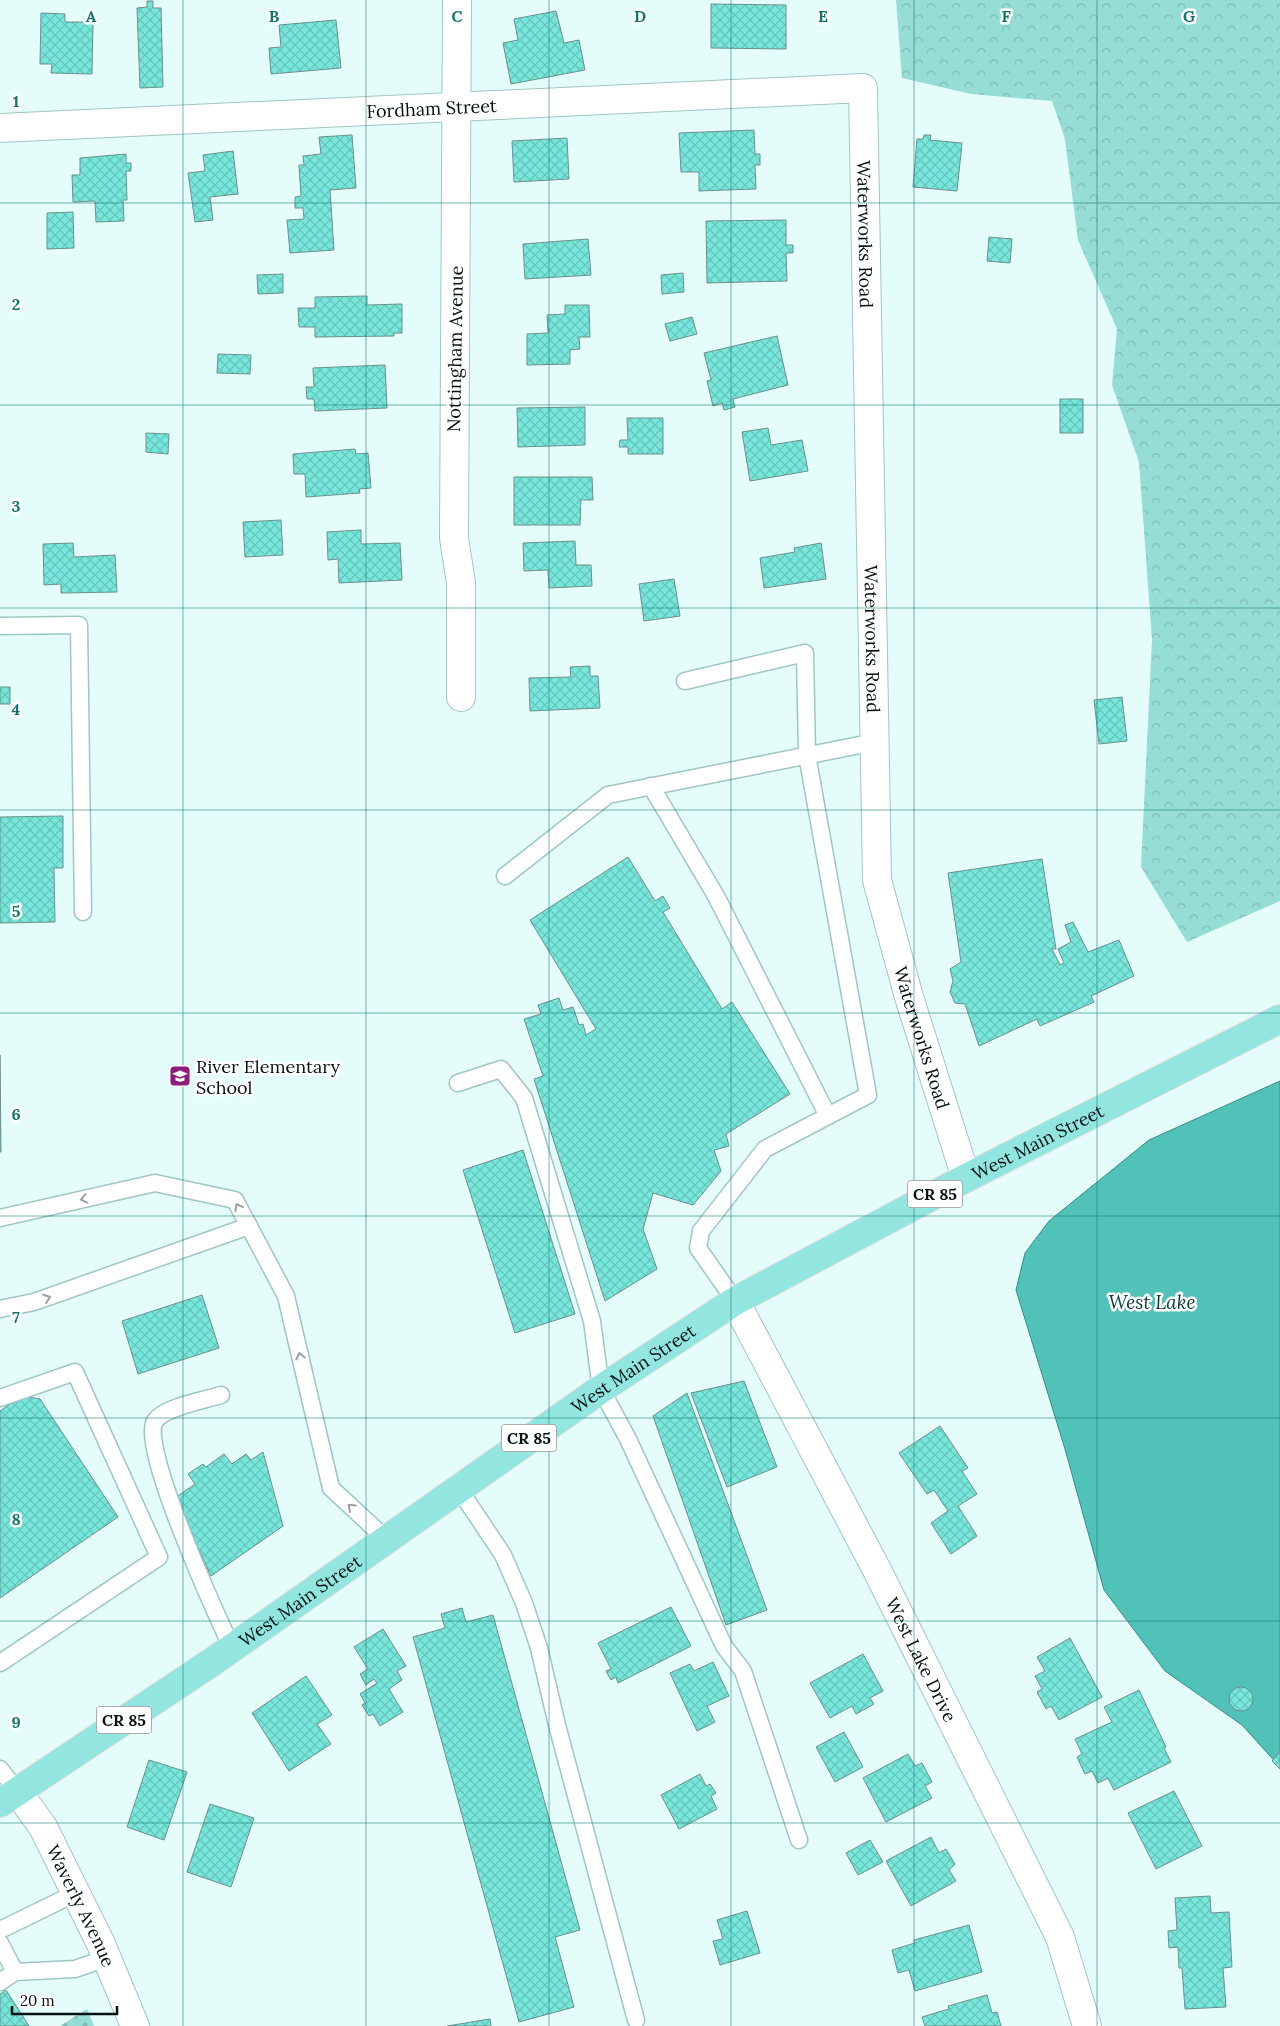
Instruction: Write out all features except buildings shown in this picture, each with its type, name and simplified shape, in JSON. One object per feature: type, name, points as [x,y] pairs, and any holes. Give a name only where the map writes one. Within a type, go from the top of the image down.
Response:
[{"type":"main road","name":"West Main Street","points":[[8,1797],[232,1648],[601,1388],[735,1301],[966,1178],[1280,1019]]},
{"type":"street","name":"Nottingham Avenue","points":[[457,0],[458,107],[454,538],[461,583],[461,698]]},
{"type":"street","name":"Fordham Street","points":[[0,128],[863,88]]},
{"type":"street","name":"Waterworks Road","points":[[863,88],[878,880],[909,997],[966,1178]]},
{"type":"street","name":"West Lake Drive","points":[[735,1301],[877,1570],[1060,1937],[1087,2026]]},
{"type":"street","name":"Waverly Avenue","points":[[8,1797],[43,1827],[107,1958],[135,2026]]},
{"type":"lane","points":[[0,626],[79,625],[83,912]]},
{"type":"lane","points":[[686,681],[805,653],[807,756],[868,1095],[765,1149],[701,1231],[698,1248],[735,1301]]},
{"type":"lane","points":[[505,876],[608,795],[875,742]]},
{"type":"lane","points":[[651,786],[716,896],[828,1116]]},
{"type":"lane","points":[[458,1083],[501,1069],[524,1098],[592,1321],[601,1388],[628,1439],[724,1646],[743,1671],[799,1840]]},
{"type":"lane","points":[[0,1218],[155,1183],[235,1200],[286,1296],[331,1488],[387,1540]]},
{"type":"lane","points":[[0,1309],[34,1302],[249,1226]]},
{"type":"lane","points":[[0,1398],[75,1372],[159,1557],[0,1662]]},
{"type":"lane","points":[[221,1396],[164,1413],[155,1420],[152,1429],[155,1452],[194,1565],[232,1648]]},
{"type":"lane","points":[[458,1489],[503,1555],[524,1603],[539,1648],[557,1725],[636,2020]]},
{"type":"lane","points":[[0,1769],[8,1797]]},
{"type":"lane","points":[[0,1930],[76,1893]]},
{"type":"lane","points":[[0,1943],[15,1972]]},
{"type":"lane","points":[[0,1982],[15,1972],[75,1969],[107,1958]]},
{"type":"green space","points":[[896,0],[1280,0],[1280,901],[1187,942],[1141,867],[1152,640],[1139,462],[1112,385],[1117,329],[1078,240],[1065,139],[1052,101],[971,94],[902,78]]},
{"type":"green space","points":[[87,2009],[94,2026],[60,2026]]},
{"type":"water","name":"West Lake","points":[[1280,1081],[1280,1767],[1242,1725],[1165,1671],[1104,1590],[1065,1449],[1016,1290],[1025,1253],[1049,1221],[1149,1140]]},
{"type":"place","name":"River Elementary School","points":[[180,1076]]}]
